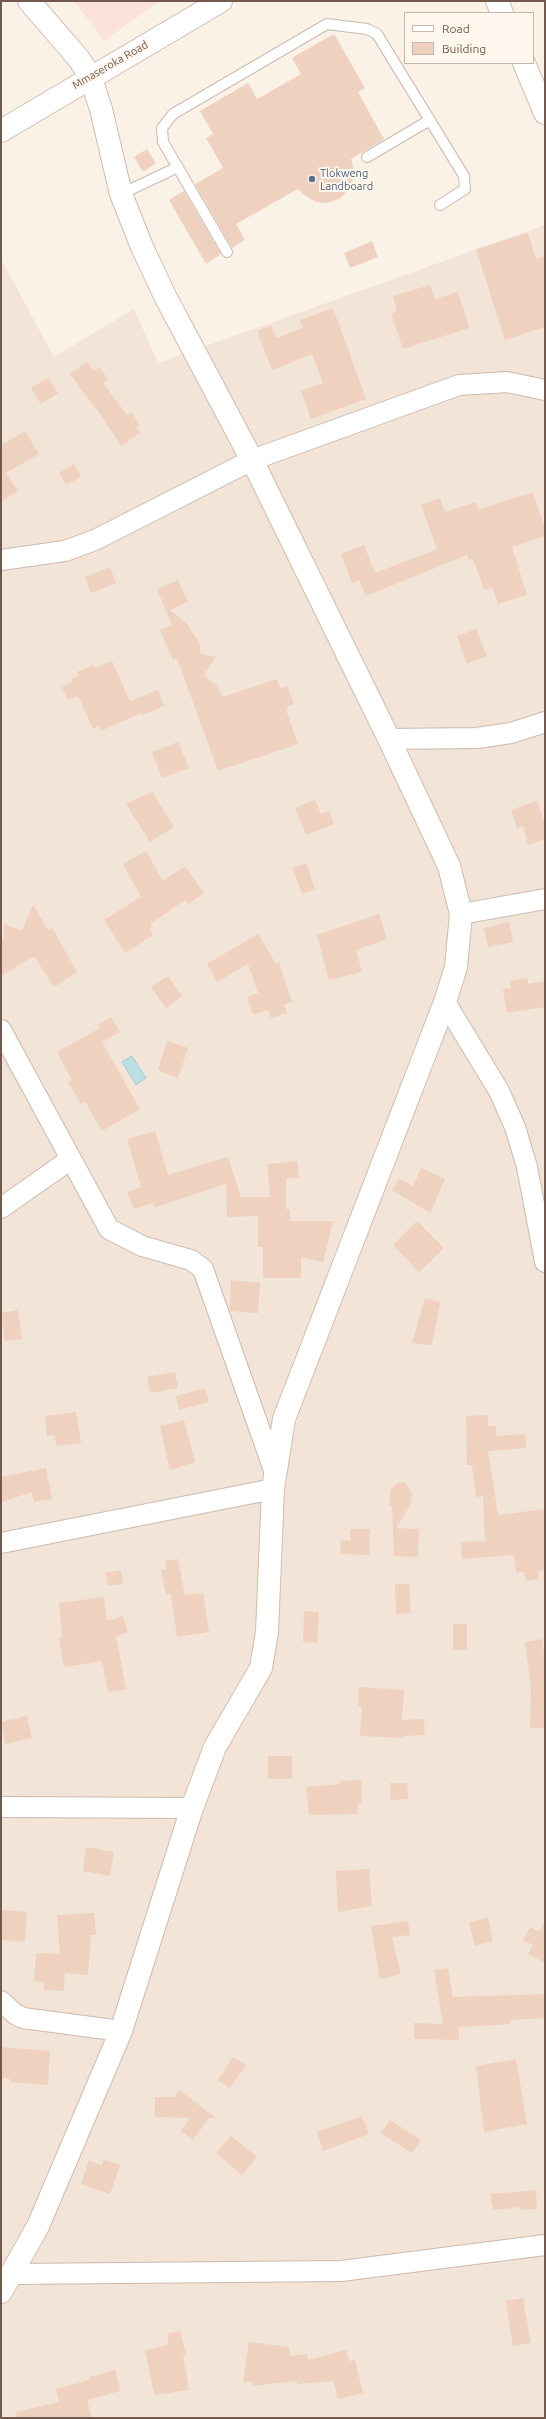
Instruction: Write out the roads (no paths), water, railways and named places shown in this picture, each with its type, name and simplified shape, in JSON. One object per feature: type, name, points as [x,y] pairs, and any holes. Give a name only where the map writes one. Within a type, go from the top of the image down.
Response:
[{"type":"street","points":[[1,2292],[13,2274],[38,2226],[121,2031],[192,1808],[215,1747],[261,1668],[267,1632],[274,1481],[284,1419],[446,1002],[456,967],[461,914],[449,866],[389,739],[252,460],[166,298],[131,222],[121,194],[101,109],[90,76],[79,59],[29,1]]},
{"type":"street","name":"Mmaseroka Road","points":[[1,131],[90,76],[221,1]]},
{"type":"street","points":[[497,1],[502,12]]},
{"type":"street","points":[[524,64],[545,112]]},
{"type":"street","points":[[1,560],[65,551],[95,540],[252,460],[459,385],[507,382],[545,390]]},
{"type":"street","points":[[389,739],[478,738],[511,733],[545,722]]},
{"type":"street","points":[[461,914],[545,899]]},
{"type":"street","points":[[446,1002],[499,1091],[515,1127],[527,1167],[543,1236],[545,1262]]},
{"type":"street","points":[[1,1030],[109,1229],[142,1246],[191,1260],[203,1269],[274,1481]]},
{"type":"street","points":[[1,1208],[71,1159]]},
{"type":"street","points":[[1,1543],[274,1481]]},
{"type":"street","points":[[1,1807],[192,1808]]},
{"type":"street","points":[[1,2000],[15,2014],[23,2018],[121,2031]]},
{"type":"street","points":[[13,2274],[341,2271],[545,2245]]},
{"type":"lane","points":[[227,252],[162,137],[162,128],[173,114],[327,24],[367,29],[377,34],[465,180],[465,189],[440,205]]},
{"type":"lane","points":[[367,158],[430,120]]},
{"type":"lane","points":[[121,194],[178,166]]},
{"type":"water","points":[[132,1056],[146,1078],[136,1085],[122,1062]]},
{"type":"place","name":"Tlokweng Landboard","points":[[312,179]]}]
